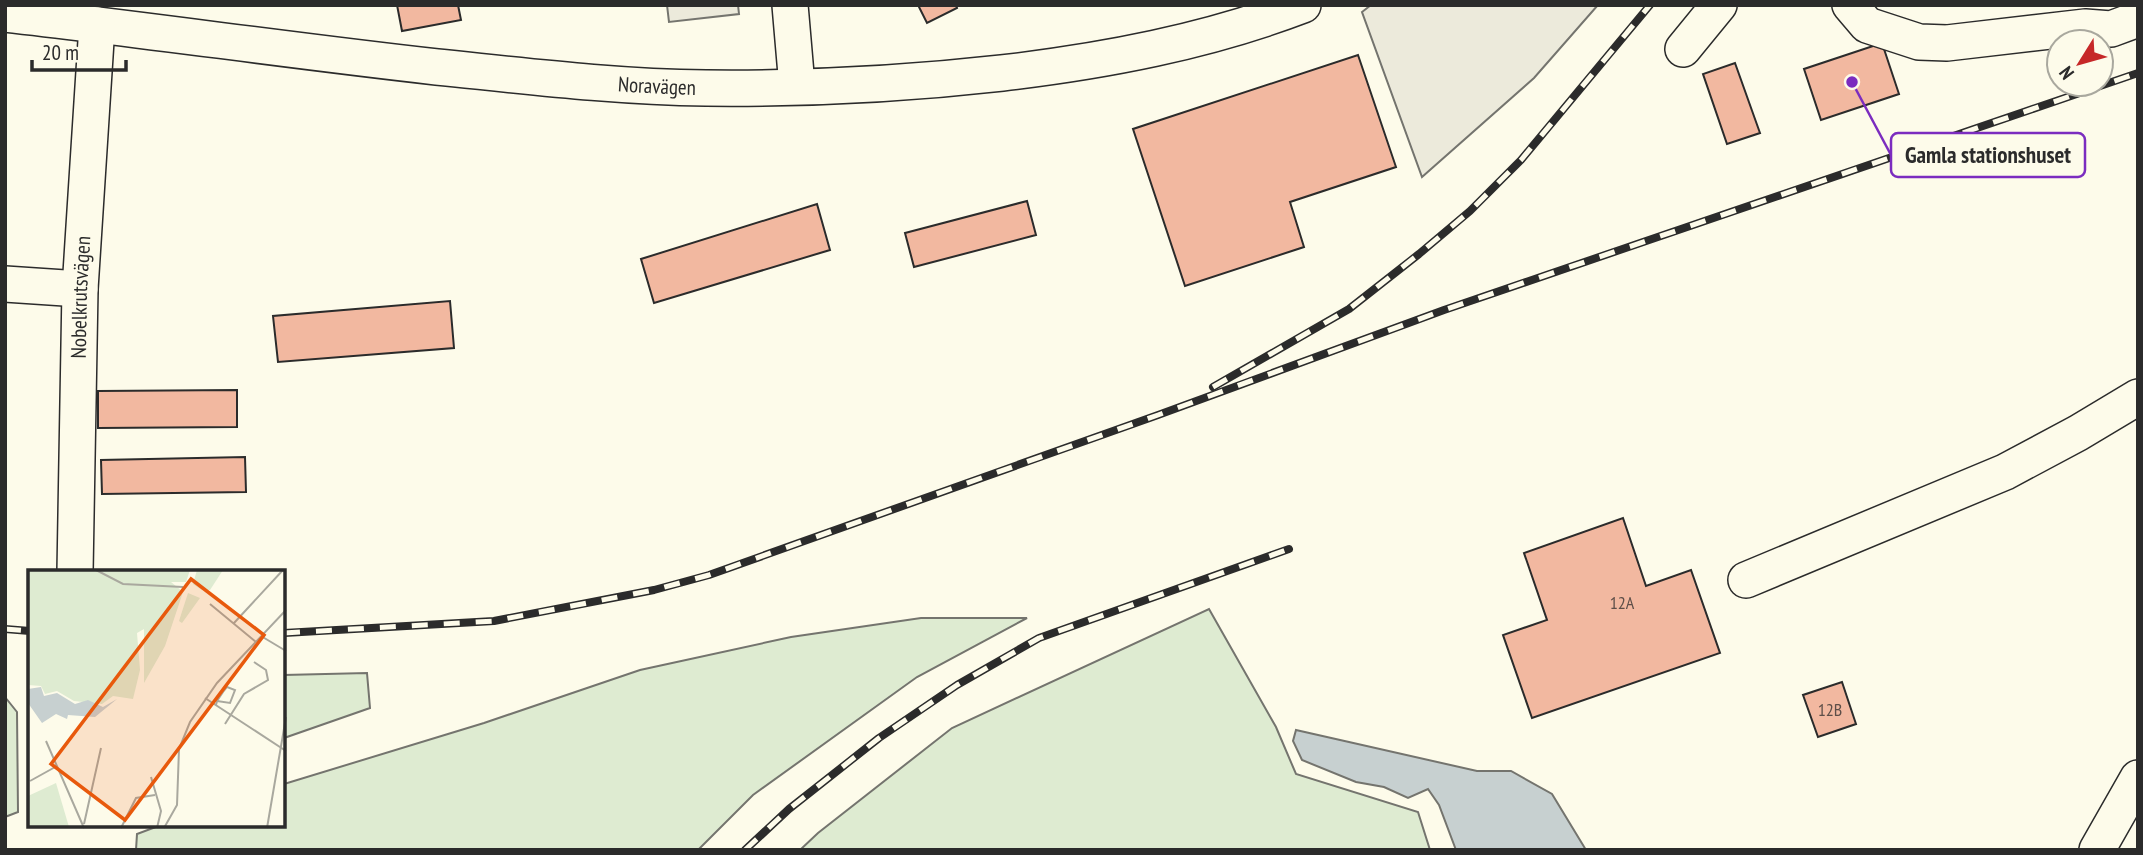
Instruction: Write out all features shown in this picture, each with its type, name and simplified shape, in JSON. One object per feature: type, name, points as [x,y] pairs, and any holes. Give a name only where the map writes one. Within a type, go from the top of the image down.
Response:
[{"type":"street","points":[[790,5],[797,86]]},
{"type":"street","name":"Noravägen","points":[[23,12],[335,55],[511,75],[706,88],[938,80],[1063,66],[1220,33],[1303,5]]},
{"type":"street","points":[[1683,49],[1719,5]]},
{"type":"street","points":[[1850,5],[1867,25],[1919,42],[1947,43],[2085,27],[2111,29],[2138,19]]},
{"type":"street","name":"Nobelkrutsvägen","points":[[75,570],[80,289],[97,24]]},
{"type":"street","points":[[5,284],[80,289]]},
{"type":"street","points":[[1746,580],[2005,472],[2138,397]]},
{"type":"street","points":[[2097,850],[2133,797]]},
{"type":"green space","points":[[1209,609],[1276,727],[1296,774],[1418,812],[1430,850],[800,850],[952,728]]},
{"type":"green space","points":[[921,618],[1027,618],[917,677],[753,795],[698,850],[136,850],[137,834],[156,827],[285,827],[285,784],[484,723],[640,670],[791,637]]},
{"type":"green space","points":[[367,673],[370,708],[285,738],[285,675]]},
{"type":"green space","points":[[5,697],[17,712],[18,812],[5,817]]},
{"type":"shaded area","points":[[667,5],[738,5],[739,14],[669,22]]},
{"type":"shaded area","points":[[1371,5],[1598,5],[1534,78],[1422,177],[1362,12]]},
{"type":"shaded area","points":[[1296,730],[1477,771],[1511,771],[1552,794],[1586,850],[1456,850],[1439,805],[1428,789],[1408,798],[1384,787],[1356,782],[1302,760],[1293,741]]},
{"type":"building","points":[[397,5],[458,5],[461,20],[402,31]]},
{"type":"building","points":[[918,5],[956,5],[957,8],[927,23]]},
{"type":"building","points":[[1882,43],[1899,94],[1821,120],[1804,69]]},
{"type":"building","points":[[1358,55],[1396,167],[1290,202],[1304,247],[1185,286],[1133,129]]},
{"type":"building","points":[[1735,63],[1760,133],[1727,144],[1703,74]]},
{"type":"building","points":[[1027,201],[1036,235],[914,267],[905,233]]},
{"type":"building","points":[[817,204],[830,250],[654,303],[641,259]]},
{"type":"building","points":[[450,301],[454,348],[278,362],[273,316]]},
{"type":"building","points":[[237,390],[237,427],[98,428],[98,391]]},
{"type":"building","points":[[245,457],[246,492],[102,494],[101,460]]},
{"type":"building","points":[[1623,518],[1646,586],[1691,570],[1720,653],[1532,718],[1503,635],[1547,620],[1524,553]]},
{"type":"building","points":[[1842,682],[1856,724],[1818,737],[1803,695]]},
{"type":"railway","points":[[1213,387],[1349,309],[1470,211],[1521,160],[1650,5]]},
{"type":"railway","points":[[285,633],[494,621],[654,590],[709,575],[1444,310],[2138,73]]},
{"type":"railway","points":[[745,850],[789,809],[879,738],[957,685],[1039,638],[1289,549]]},
{"type":"railway","points":[[5,629],[28,631]]},
{"type":"place","name":"Gamla stationshuset","points":[[1852,82]]}]
